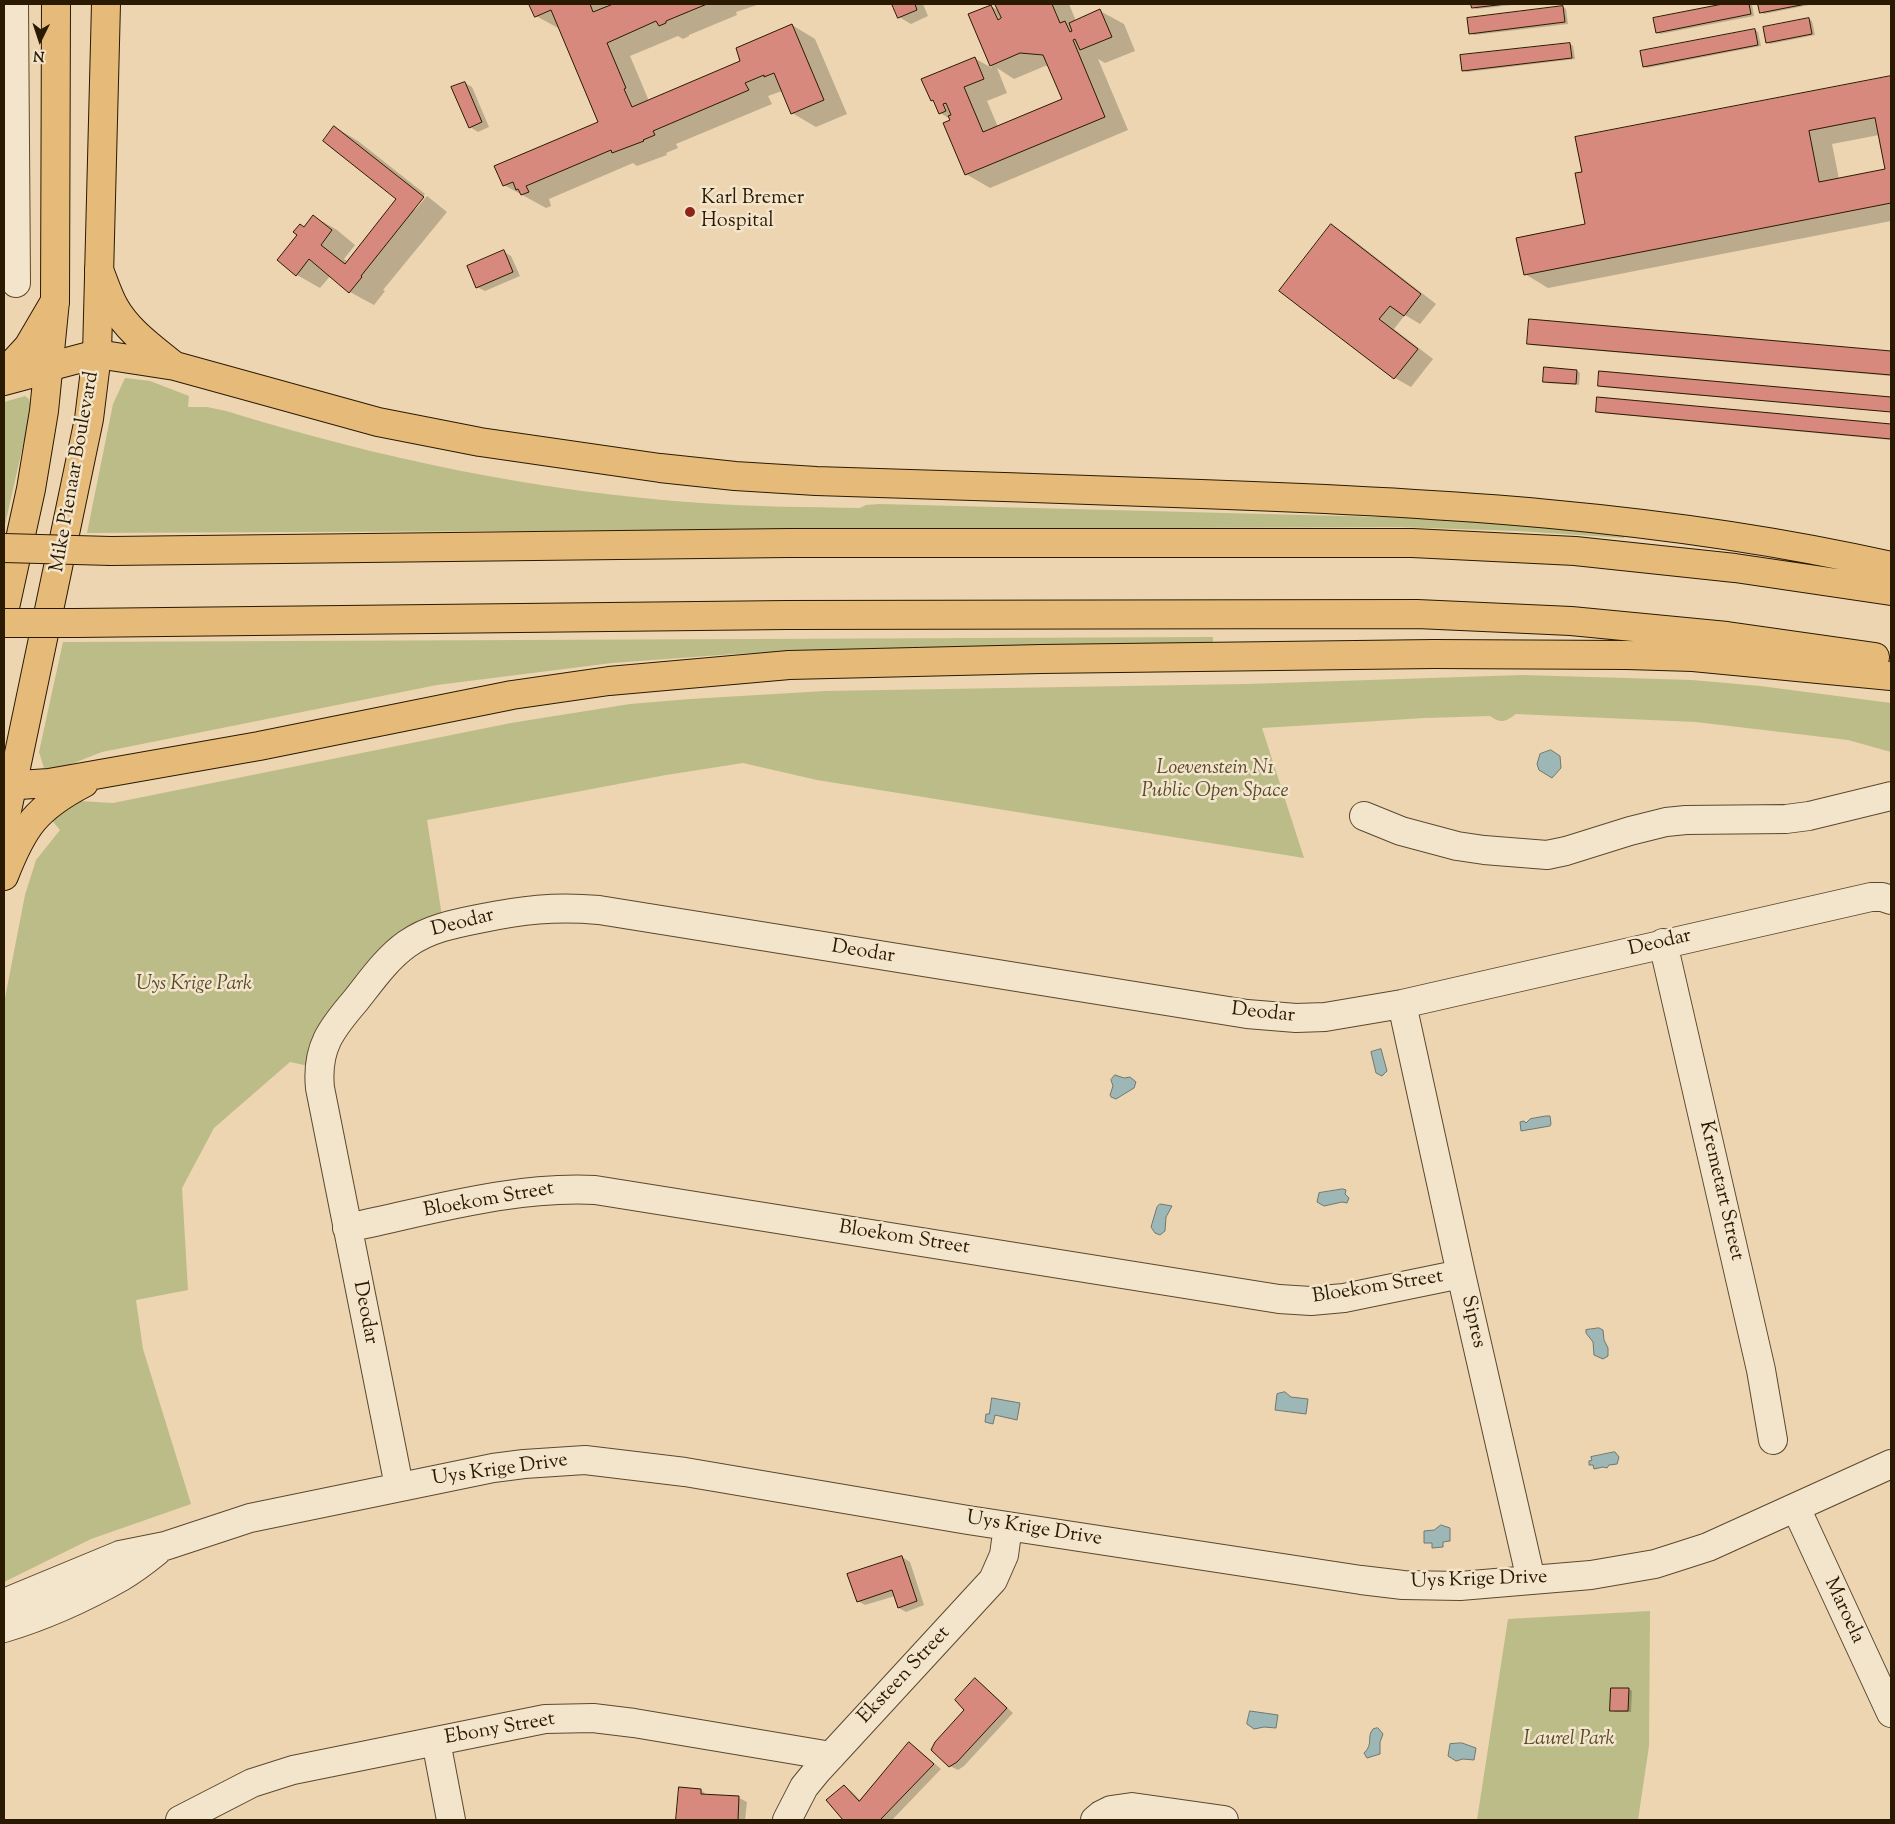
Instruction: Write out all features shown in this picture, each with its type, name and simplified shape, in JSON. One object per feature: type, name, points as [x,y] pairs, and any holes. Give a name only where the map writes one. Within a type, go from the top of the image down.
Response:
[{"type":"main road","name":"Mike Pienaar Boulevard","points":[[4,612],[31,489],[44,411],[54,301],[56,4]]},
{"type":"main road","name":"Mike Pienaar Boulevard","points":[[4,825],[8,786],[89,419],[97,354],[106,4]]},
{"type":"main road","points":[[99,270],[115,307],[123,320],[150,347],[175,366]]},
{"type":"main road","points":[[4,373],[28,347],[54,301]]},
{"type":"main road","points":[[4,381],[34,374],[48,367],[97,354],[175,366],[378,422],[480,442],[660,468],[816,480],[1371,500],[1574,515],[1699,530],[1848,556],[1891,566]]},
{"type":"main road","points":[[4,548],[111,550],[798,543],[1412,543],[1575,551],[1735,568],[1891,591]]},
{"type":"main road","points":[[4,623],[787,615],[1417,614],[1571,621],[1688,632],[1811,647],[1891,660]]},
{"type":"main road","points":[[8,786],[49,783],[250,748],[512,695],[609,682],[789,665],[1180,657],[1434,654],[1627,655],[1693,656],[1891,676]]},
{"type":"main road","points":[[4,876],[22,836],[38,813],[65,793],[110,771]]},
{"type":"street","points":[[14,4],[9,42],[16,283]]},
{"type":"street","points":[[1364,816],[1401,831],[1457,846],[1547,855],[1666,822],[1786,819],[1809,816],[1891,796]]},
{"type":"street","name":"Deodar","points":[[399,1486],[320,1088],[319,1068],[322,1050],[334,1026],[393,956],[407,944],[429,932],[452,924],[515,912],[546,908],[584,909],[1247,1014],[1296,1018],[1325,1017],[1402,1004],[1871,897],[1882,897],[1891,900]]},
{"type":"street","name":"Kremetart Street","points":[[1663,944],[1758,1361],[1773,1440]]},
{"type":"street","name":"Sipres","points":[[1402,1004],[1531,1580]]},
{"type":"street","name":"Bloekom Street","points":[[347,1228],[495,1196],[566,1189],[605,1192],[1279,1299],[1311,1301],[1344,1298],[1461,1274]]},
{"type":"street","name":"Uys Krige Drive","points":[[4,1603],[120,1555],[165,1546],[250,1518],[399,1486],[524,1464],[585,1460],[685,1472],[1008,1526],[1389,1584],[1460,1586],[1614,1572],[1676,1558],[1716,1544],[1891,1464]]},
{"type":"street","name":"Maroela","points":[[1796,1508],[1891,1713]]},
{"type":"street","name":"Eksteen Street","points":[[787,1820],[804,1787],[992,1580],[1004,1555],[1008,1526]]},
{"type":"street","name":"Uys Krige Drive","points":[[4,1628],[54,1610],[123,1576],[165,1546]]},
{"type":"street","name":"Ebony Street","points":[[180,1820],[235,1791],[272,1776],[293,1770],[545,1719],[593,1718],[691,1732],[831,1756]]},
{"type":"street","points":[[436,1741],[452,1820]]},
{"type":"street","points":[[1095,1820],[1112,1810],[1132,1807],[1224,1820]]},
{"type":"green space","points":[[125,378],[150,381],[189,396],[188,407],[207,407],[226,411],[343,444],[402,458],[521,482],[641,498],[781,507],[860,508],[866,505],[879,504],[1419,518],[1624,534],[1624,538],[1517,531],[1398,527],[87,533],[113,404]]},
{"type":"green space","points":[[25,396],[29,399],[31,410],[4,529],[4,402]]},
{"type":"green space","points":[[1213,637],[1213,645],[800,651],[612,663],[437,685],[102,752],[57,768],[44,768],[39,752],[63,642]]},
{"type":"green space","points":[[1523,675],[1692,680],[1760,686],[1891,703],[1891,752],[1848,740],[1696,722],[1516,714],[1503,721],[1490,716],[1262,728],[1304,858],[817,780],[743,763],[666,775],[427,820],[442,916],[309,1066],[290,1062],[214,1128],[182,1188],[188,1290],[136,1300],[143,1349],[191,1504],[91,1539],[4,1582],[4,1003],[25,895],[36,860],[60,830],[48,816],[79,801],[113,803],[511,723],[630,704],[825,691],[1247,684]]},
{"type":"green space","name":"Laurel Park","points":[[1650,1611],[1649,1746],[1638,1820],[1477,1820],[1508,1619]]},
{"type":"water","points":[[1551,750],[1560,756],[1561,768],[1552,778],[1539,770],[1537,764],[1540,754]]},
{"type":"water","points":[[1381,1049],[1387,1071],[1382,1076],[1376,1073],[1371,1052]]},
{"type":"water","points":[[1115,1075],[1124,1078],[1130,1077],[1136,1082],[1134,1088],[1116,1099],[1110,1095],[1113,1086],[1111,1080]]},
{"type":"water","points":[[1550,1116],[1550,1126],[1521,1131],[1520,1122],[1524,1121],[1526,1123],[1530,1119]]},
{"type":"water","points":[[1346,1190],[1345,1194],[1349,1198],[1347,1203],[1342,1202],[1324,1206],[1317,1202],[1319,1193]]},
{"type":"water","points":[[1160,1204],[1172,1206],[1166,1217],[1165,1231],[1160,1235],[1155,1233],[1151,1227],[1157,1207]]},
{"type":"water","points":[[1599,1328],[1603,1330],[1604,1340],[1608,1348],[1608,1356],[1603,1359],[1594,1355],[1593,1342],[1586,1333],[1586,1330]]},
{"type":"water","points":[[1285,1392],[1291,1397],[1308,1399],[1306,1414],[1275,1410],[1277,1394]]},
{"type":"water","points":[[992,1398],[1020,1403],[1017,1420],[995,1415],[993,1424],[985,1422],[986,1414],[989,1414]]},
{"type":"water","points":[[1615,1452],[1619,1457],[1617,1464],[1609,1465],[1607,1468],[1594,1469],[1593,1465],[1589,1465],[1589,1461],[1592,1460],[1591,1457]]},
{"type":"water","points":[[1441,1525],[1450,1528],[1450,1541],[1443,1542],[1443,1547],[1432,1548],[1432,1543],[1424,1543],[1424,1531],[1434,1530]]},
{"type":"water","points":[[1250,1711],[1278,1715],[1276,1728],[1264,1727],[1254,1729],[1247,1724]]},
{"type":"water","points":[[1378,1728],[1383,1734],[1380,1742],[1380,1754],[1367,1758],[1364,1753],[1369,1747],[1371,1732],[1373,1729]]},
{"type":"water","points":[[1462,1743],[1476,1748],[1474,1760],[1463,1759],[1456,1761],[1448,1756],[1450,1744]]},
{"type":"building","points":[[529,4],[590,4],[593,12],[613,4],[707,4],[666,21],[666,23],[659,26],[656,21],[607,43],[632,107],[740,61],[736,48],[792,24],[824,100],[791,114],[774,73],[764,77],[764,75],[745,83],[749,90],[653,131],[655,135],[644,141],[612,153],[611,150],[526,186],[529,192],[521,195],[518,189],[516,190],[513,182],[503,186],[494,166],[598,122],[551,10],[535,17]]},
{"type":"building","points":[[892,4],[915,4],[917,10],[898,18]]},
{"type":"building","points":[[995,4],[1052,4],[1060,23],[1065,21],[1070,32],[1072,31],[1069,23],[1100,9],[1112,37],[1080,50],[1075,39],[1073,40],[1105,117],[965,175],[943,123],[950,120],[948,116],[951,115],[946,103],[943,104],[946,111],[939,114],[921,79],[975,57],[984,79],[964,87],[983,132],[1062,99],[1043,55],[1020,53],[990,66],[968,14],[991,5],[998,20],[1001,18]]},
{"type":"building","points":[[1471,4],[1506,4],[1472,8]]},
{"type":"building","points":[[1723,4],[1749,4],[1751,14],[1656,33],[1653,18]]},
{"type":"building","points":[[1758,4],[1806,4],[1760,13]]},
{"type":"building","points":[[1563,6],[1565,22],[1469,34],[1467,18]]},
{"type":"building","points":[[1809,18],[1812,34],[1766,43],[1763,27]]},
{"type":"building","points":[[1755,29],[1758,45],[1643,67],[1640,51]]},
{"type":"building","points":[[1570,43],[1572,58],[1462,71],[1460,55]]},
{"type":"building","points":[[1891,76],[1891,203],[1524,275],[1516,238],[1585,224],[1575,173],[1582,172],[1575,137]],"holes":[[[1875,118],[1885,169],[1819,182],[1809,131]]]},
{"type":"building","points":[[465,82],[482,122],[469,128],[451,87]]},
{"type":"building","points":[[334,126],[424,197],[349,293],[309,259],[296,276],[277,260],[297,235],[293,232],[300,224],[304,227],[313,215],[332,230],[321,245],[345,264],[396,199],[323,141]]},
{"type":"building","points":[[1331,224],[1421,294],[1404,316],[1390,306],[1379,319],[1418,349],[1394,379],[1279,291]]},
{"type":"building","points":[[504,250],[513,272],[476,288],[467,266]]},
{"type":"building","points":[[1529,319],[1891,351],[1891,375],[1527,344]]},
{"type":"building","points":[[1544,367],[1577,370],[1576,384],[1543,382]]},
{"type":"building","points":[[1599,371],[1891,397],[1891,412],[1598,386]]},
{"type":"building","points":[[1597,397],[1891,424],[1891,439],[1596,412]]},
{"type":"building","points":[[902,1556],[917,1601],[898,1608],[892,1590],[857,1602],[847,1574]]},
{"type":"building","points":[[975,1678],[1007,1708],[957,1762],[949,1767],[931,1750],[935,1742],[964,1710],[955,1700]]},
{"type":"building","points":[[1611,1688],[1629,1688],[1628,1711],[1610,1711]]},
{"type":"building","points":[[909,1742],[934,1764],[880,1820],[843,1820],[826,1800],[844,1785],[859,1801]]},
{"type":"building","points":[[679,1787],[701,1789],[701,1794],[739,1796],[738,1820],[676,1820]]},
{"type":"place","name":"Karl Bremer Hospital","points":[[690,212]]},
{"type":"park label","name":"Loevenstein N1 Public Open Space","points":[[1215,782]]},
{"type":"park label","name":"Uys Krige Park","points":[[194,986]]}]
